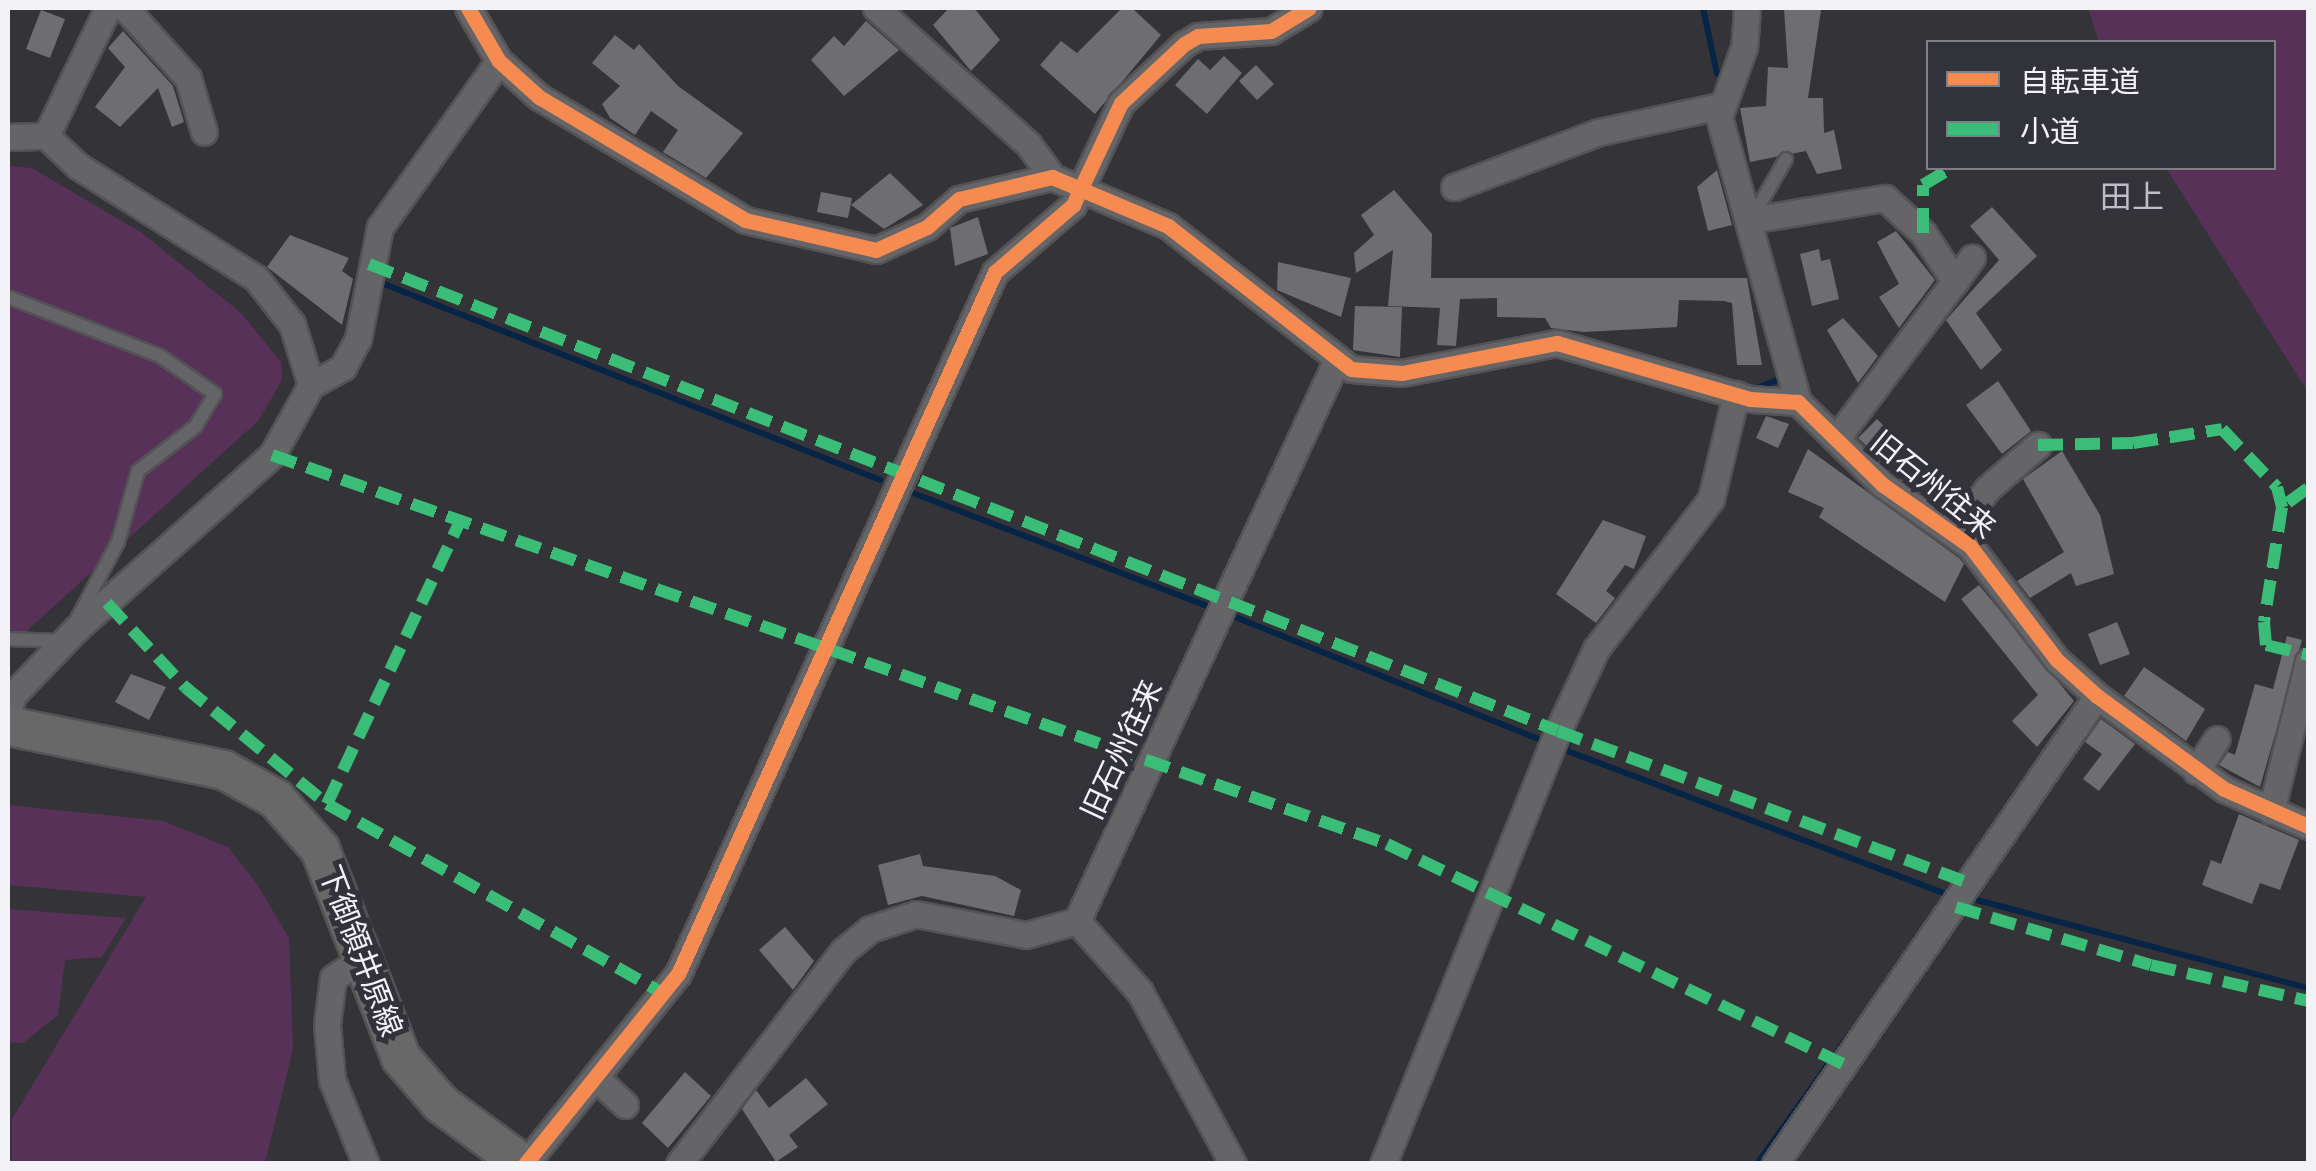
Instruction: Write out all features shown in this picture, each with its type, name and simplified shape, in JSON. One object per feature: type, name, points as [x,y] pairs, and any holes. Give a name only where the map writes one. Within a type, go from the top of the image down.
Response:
[{"type":"main road","name":"下御領井原線","points":[[8,726],[210,766],[276,799],[320,849],[401,1058],[422,1084],[524,1164]]},
{"type":"street","points":[[46,136],[108,8]]},
{"type":"street","points":[[125,8],[188,78],[204,132]]},
{"type":"street","points":[[468,8],[498,61],[560,112],[711,202],[829,244],[897,244],[959,199],[1052,178],[1168,226],[1336,362],[1402,373],[1557,343],[1736,394],[1798,402],[1720,106],[1744,48],[1747,8]]},
{"type":"street","points":[[876,8],[1029,145],[1052,178]]},
{"type":"street","points":[[524,1164],[678,974],[987,287],[1073,205],[1120,102],[1184,44],[1198,36],[1271,31],[1309,8]]},
{"type":"street","points":[[8,712],[13,696],[72,635],[272,455],[311,384],[343,367],[358,339],[380,227],[498,61]]},
{"type":"street","points":[[1454,187],[1599,132],[1720,106]]},
{"type":"street","points":[[8,136],[46,136],[78,166],[256,278],[292,324],[311,384]]},
{"type":"street","points":[[1750,220],[1885,198],[1924,233],[1955,281]]},
{"type":"street","points":[[1836,438],[1972,258]]},
{"type":"street","name":"旧石州往来","points":[[1077,920],[1336,362]]},
{"type":"street","points":[[1383,1164],[1558,731],[1596,649],[1711,499],[1736,394]]},
{"type":"street","name":"旧石州往来","points":[[1798,402],[1883,485],[1954,532],[2098,696],[2196,771],[2308,826]]},
{"type":"street","points":[[1954,532],[2038,445]]},
{"type":"street","points":[[2271,811],[2308,662]]},
{"type":"street","points":[[1776,1164],[2098,696]]},
{"type":"street","points":[[2196,771],[2217,739]]},
{"type":"street","points":[[679,1164],[843,952],[870,929],[916,914],[1026,935],[1077,920],[1140,992],[1234,1164]]},
{"type":"street","points":[[361,960],[332,978],[327,1025],[332,1080],[366,1164]]},
{"type":"street","points":[[595,1077],[625,1105]]},
{"type":"lane","points":[[1750,220],[1786,159]]},
{"type":"lane","points":[[8,297],[102,329],[210,384],[214,394],[196,426],[138,471],[118,542],[81,606],[72,635],[8,639]]},
{"type":"shaded area","points":[[2088,8],[2308,8],[2308,392],[2167,170],[2276,170],[2276,40],[2098,40]]},
{"type":"shaded area","points":[[8,166],[32,168],[142,233],[241,313],[281,362],[282,380],[259,420],[8,648]]},
{"type":"shaded area","points":[[8,805],[163,821],[228,847],[257,884],[289,938],[293,1049],[265,1163],[12,1163],[12,1119],[146,897],[8,885]]},
{"type":"shaded area","points":[[8,909],[126,918],[102,957],[65,960],[58,1015],[23,1043],[8,1042]]},
{"type":"building","points":[[949,8],[974,8],[1000,40],[971,71],[933,25]]},
{"type":"building","points":[[1122,8],[1132,8],[1161,35],[1095,114],[1040,65],[1061,41],[1077,53]]},
{"type":"building","points":[[1784,9],[1821,10],[1808,98],[1823,98],[1824,133],[1834,130],[1842,169],[1817,174],[1806,151],[1750,162],[1740,108],[1766,106],[1768,67],[1788,68]]},
{"type":"building","points":[[41,10],[65,19],[50,58],[26,49]]},
{"type":"building","points":[[866,21],[899,50],[844,96],[811,60],[834,36],[844,46]]},
{"type":"building","points":[[123,31],[173,86],[184,122],[172,127],[158,88],[120,127],[95,107],[125,67],[108,48]]},
{"type":"building","points":[[615,35],[634,50],[639,44],[678,86],[743,133],[706,178],[663,152],[678,130],[651,111],[635,135],[610,118],[602,104],[620,86],[592,63]]},
{"type":"building","points":[[1224,56],[1242,73],[1207,114],[1175,85],[1198,59],[1210,70]]},
{"type":"building","points":[[1256,65],[1274,84],[1257,100],[1239,81]]},
{"type":"building","points":[[1717,170],[1732,225],[1708,231],[1697,187]]},
{"type":"building","points":[[890,173],[923,205],[884,229],[851,205]]},
{"type":"building","points":[[1394,190],[1432,234],[1431,278],[1747,278],[1762,365],[1737,365],[1732,303],[1724,301],[1679,300],[1677,327],[1584,332],[1551,328],[1545,318],[1497,317],[1497,298],[1460,299],[1456,346],[1437,345],[1440,308],[1388,306],[1393,250],[1356,273],[1354,253],[1374,235],[1361,215]]},
{"type":"building","points":[[821,192],[852,198],[848,218],[817,212]]},
{"type":"building","points":[[1992,207],[2037,256],[1976,313],[2002,350],[1981,370],[1946,320],[1999,260],[1970,226]]},
{"type":"building","points":[[978,217],[988,254],[955,266],[950,228]]},
{"type":"building","points":[[1896,231],[1935,280],[1899,328],[1879,297],[1899,284],[1877,242]]},
{"type":"building","points":[[290,235],[349,258],[342,271],[353,279],[342,325],[267,267]]},
{"type":"building","points":[[1819,249],[1821,261],[1830,259],[1839,299],[1812,306],[1800,254]]},
{"type":"building","points":[[1278,262],[1351,278],[1341,317],[1277,290]]},
{"type":"building","points":[[1355,306],[1402,307],[1400,357],[1353,350]]},
{"type":"building","points":[[1843,318],[1878,356],[1858,383],[1827,330]]},
{"type":"building","points":[[1998,381],[2031,431],[2002,454],[1966,405]]},
{"type":"building","points":[[1766,416],[1789,424],[1778,448],[1756,438]]},
{"type":"building","points":[[1877,419],[1893,435],[1875,454],[1858,438]]},
{"type":"building","points":[[1808,449],[1959,558],[1964,564],[1945,602],[1819,517],[1824,508],[1788,492]]},
{"type":"building","points":[[2062,451],[2100,515],[2114,574],[2076,586],[2071,573],[2030,598],[2017,581],[2064,552],[2023,479]]},
{"type":"building","points":[[1603,520],[1646,536],[1634,569],[1625,565],[1606,591],[1615,598],[1596,623],[1556,594]]},
{"type":"building","points":[[1979,585],[2074,701],[2037,747],[2012,721],[2038,695],[1961,599]]},
{"type":"building","points":[[2117,622],[2130,654],[2100,665],[2088,634]]},
{"type":"building","points":[[2287,636],[2302,640],[2260,787],[2219,765],[2228,752],[2235,755],[2255,684],[2273,689]]},
{"type":"building","points":[[2144,667],[2205,709],[2186,741],[2124,696]]},
{"type":"building","points":[[131,674],[166,687],[149,720],[115,702]]},
{"type":"building","points":[[2101,719],[2135,744],[2099,791],[2083,779],[2102,754],[2085,742]]},
{"type":"building","points":[[2239,814],[2299,840],[2280,890],[2260,883],[2252,904],[2202,885],[2211,860],[2221,864]]},
{"type":"building","points":[[920,854],[923,866],[995,876],[1021,890],[1014,916],[922,896],[888,905],[878,865]]},
{"type":"building","points":[[785,927],[814,961],[793,990],[759,950]]},
{"type":"building","points":[[685,1072],[711,1096],[668,1148],[642,1123]]},
{"type":"building","points":[[806,1078],[828,1104],[789,1135],[798,1147],[776,1162],[742,1109],[756,1090],[769,1108]]},
{"type":"waterway","points":[[1703,8],[1717,74]]},
{"type":"waterway","points":[[379,282],[880,480]]},
{"type":"waterway","points":[[1759,387],[1782,378]]},
{"type":"waterway","points":[[905,490],[1212,608]]},
{"type":"waterway","points":[[1230,615],[1544,741]]},
{"type":"waterway","points":[[1569,741],[1565,750],[1948,895]]},
{"type":"waterway","points":[[1977,900],[2308,988]]},
{"type":"waterway","points":[[1757,1164],[1851,1032]]},
{"type":"marked path","points":[[1923,233],[1923,185],[1948,170]]},
{"type":"marked path","points":[[369,264],[1558,731],[1971,884]]},
{"type":"marked path","points":[[2038,445],[2133,443],[2222,429],[2277,487],[2282,507]]},
{"type":"marked path","points":[[272,455],[1387,844],[1843,1064]]},
{"type":"marked path","points":[[2308,488],[2282,507],[2264,622],[2266,645],[2308,655]]},
{"type":"marked path","points":[[327,804],[459,523]]},
{"type":"marked path","points":[[107,603],[185,687],[327,804],[664,994]]},
{"type":"marked path","points":[[1956,907],[2151,965],[2308,1001]]},
{"type":"cycle path","points":[[468,8],[499,61],[539,97],[745,220],[876,250],[927,227],[959,199],[1052,177],[1168,226],[1351,369],[1402,373],[1557,343],[1750,399],[1798,402],[1883,485],[1970,546],[2057,660],[2097,696],[2224,789],[2308,826]]},
{"type":"cycle path","points":[[525,1164],[678,974],[995,272],[1073,205],[1121,103],[1184,44],[1198,36],[1271,31],[1309,8]]},
{"type":"district","name":"田上","points":[[2132,197]]}]
